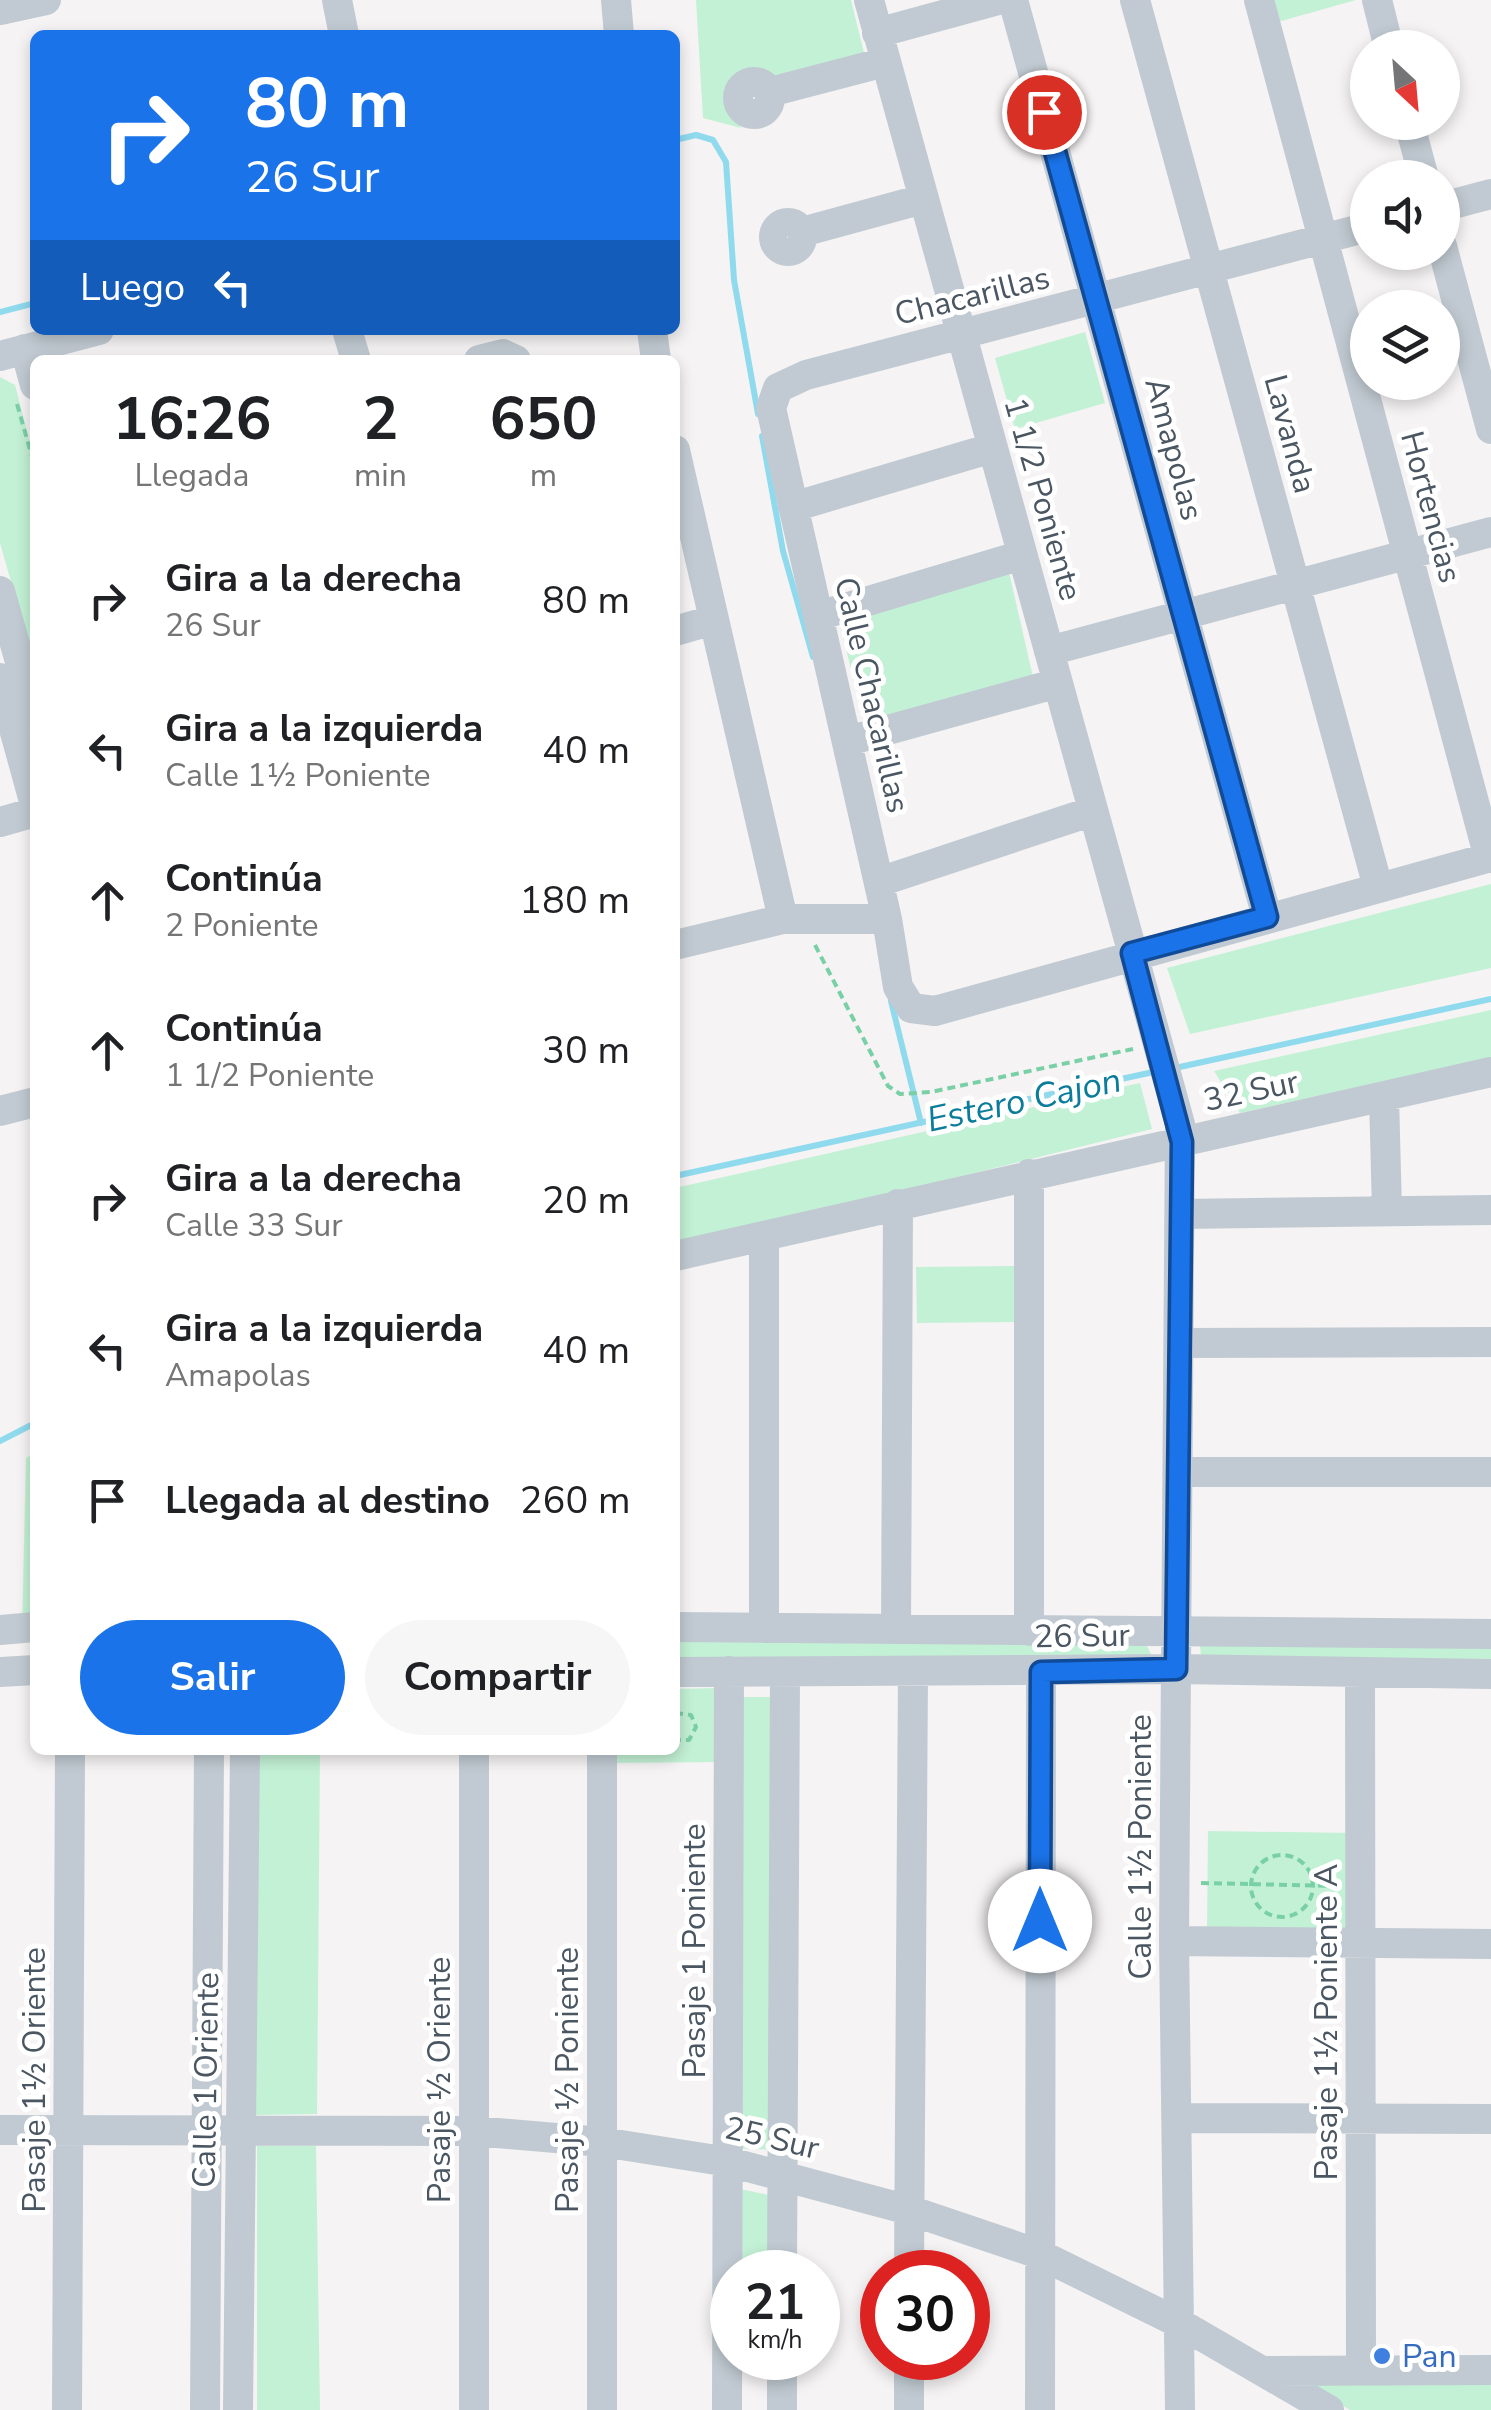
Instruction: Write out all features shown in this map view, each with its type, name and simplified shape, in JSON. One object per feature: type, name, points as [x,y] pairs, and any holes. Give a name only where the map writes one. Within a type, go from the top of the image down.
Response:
[{"type":"street","points":[[0,10],[46,0]]},
{"type":"street","points":[[337,0],[343,30]]},
{"type":"street","points":[[616,0],[619,30]]},
{"type":"street","name":"1 1/2 Poniente","points":[[869,0],[1176,1105]]},
{"type":"street","points":[[770,92],[998,0]]},
{"type":"street","name":"Amapolas","points":[[1013,0],[1267,917]]},
{"type":"street","name":"Lavanda","points":[[1135,0],[1378,887]]},
{"type":"street","name":"Hortencias","points":[[1259,0],[1490,858]]},
{"type":"street","points":[[1377,0],[1385,30]]},
{"type":"street","points":[[1460,202],[1491,194]]},
{"type":"street","points":[[802,232],[923,198]]},
{"type":"street","name":"Chacarillas","points":[[773,396],[788,380],[1350,232]]},
{"type":"street","points":[[1448,270],[1491,428]]},
{"type":"street","points":[[30,379],[10,353],[79,335]]},
{"type":"street","name":"Calle Chacarillas","points":[[773,396],[772,408],[879,882],[874,918],[898,987],[911,1008],[935,1010],[1132,953]]},
{"type":"street","points":[[794,507],[992,448]]},
{"type":"street","points":[[680,504],[792,919]]},
{"type":"street","points":[[1049,651],[1491,532]]},
{"type":"street","points":[[818,616],[1022,555]]},
{"type":"street","points":[[0,591],[30,697]]},
{"type":"street","points":[[680,630],[713,620]]},
{"type":"street","points":[[0,680],[30,791]]},
{"type":"street","points":[[848,741],[1058,684]]},
{"type":"street","points":[[0,822],[30,811]]},
{"type":"street","points":[[879,882],[1093,811]]},
{"type":"street","points":[[1132,953],[1490,858]]},
{"type":"street","points":[[680,941],[792,919],[874,918]]},
{"type":"street","name":"32 Sur","points":[[680,1255],[1491,1072]]},
{"type":"street","points":[[1384,1097],[1387,1211]]},
{"type":"street","points":[[0,1111],[30,1103]]},
{"type":"street","name":"Calle 1½ Poniente","points":[[1176,1105],[1182,1142],[1174,1882],[1180,2410]]},
{"type":"street","points":[[1029,1174],[1029,1631]]},
{"type":"street","points":[[896,1629],[898,1204]]},
{"type":"street","points":[[1181,1214],[1491,1210]]},
{"type":"street","points":[[764,1236],[764,1628]]},
{"type":"street","points":[[1179,1343],[1491,1342]]},
{"type":"street","points":[[1178,1472],[1491,1472]]},
{"type":"street","points":[[0,1630],[30,1627]]},
{"type":"street","name":"26 Sur","points":[[680,1628],[1491,1634]]},
{"type":"street","name":"26 Sur","points":[[680,1672],[1176,1669],[1491,1674]]},
{"type":"street","points":[[0,1672],[30,1670]]},
{"type":"street","name":"Pasaje 1 Poniente","points":[[727,2410],[730,1672]]},
{"type":"street","points":[[782,2250],[785,1672]]},
{"type":"street","points":[[909,2250],[913,1672]]},
{"type":"street","points":[[1040,2410],[1041,1672]]},
{"type":"street","name":"Pasaje 1½ Poniente A","points":[[1360,1673],[1361,2370]]},
{"type":"street","name":"Pasaje 1½ Oriente","points":[[67,2410],[70,1755]]},
{"type":"street","name":"Calle 1 Oriente","points":[[204,2410],[209,1755]]},
{"type":"street","name":"Calle 1 Oriente","points":[[238,2410],[244,1755]]},
{"type":"street","name":"Pasaje ½ Oriente","points":[[474,1755],[474,2410]]},
{"type":"street","name":"Pasaje ½ Poniente","points":[[602,1755],[602,2410]]},
{"type":"street","points":[[1174,1941],[1491,1944]]},
{"type":"street","points":[[1178,2118],[1491,2119]]},
{"type":"street","name":"25 Sur","points":[[0,2130],[474,2132],[602,2142],[730,2162],[908,2210],[1039,2254],[1182,2324],[1328,2410]]},
{"type":"street","points":[[1264,2371],[1491,2370]]},
{"type":"street","points":[[782,2380],[782,2410]]},
{"type":"street","points":[[909,2380],[910,2410]]},
{"type":"path","points":[[10,353],[30,443]]},
{"type":"path","points":[[792,919],[888,1086],[900,1094],[1136,1048],[1140,1061]]},
{"type":"path","points":[[680,1713],[688,1714],[696,1724],[692,1738],[680,1739]]},
{"type":"path","points":[[1279,1854],[1304,1864],[1314,1886],[1306,1907],[1286,1917],[1259,1907],[1251,1886],[1260,1864],[1279,1854]]},
{"type":"path","points":[[1174,1882],[1361,1887]]},
{"type":"green space","points":[[696,0],[851,0],[867,65],[770,87],[760,81],[751,84],[736,98],[735,112],[741,128],[703,118]]},
{"type":"green space","points":[[1268,0],[1356,0],[1274,23]]},
{"type":"green space","points":[[1085,332],[1105,403],[1015,429],[995,358]]},
{"type":"green space","points":[[0,377],[15,385],[30,443],[30,648],[0,543]]},
{"type":"green space","points":[[1009,572],[1033,677],[865,725],[839,621]]},
{"type":"green space","points":[[1491,884],[1491,968],[1190,1034],[1167,968]]},
{"type":"green space","points":[[1491,1010],[1491,1058],[1240,1113],[1214,1071]]},
{"type":"green space","points":[[1140,1083],[1152,1129],[680,1246],[680,1187]]},
{"type":"green space","points":[[1014,1266],[1014,1322],[917,1323],[916,1267]]},
{"type":"green space","points":[[30,1455],[30,1630],[22,1630],[26,1458]]},
{"type":"green space","points":[[680,1640],[1146,1644],[1151,1654],[1148,1659],[680,1663]]},
{"type":"green space","points":[[1491,1640],[1491,1662],[1201,1657],[1200,1645]]},
{"type":"green space","points":[[718,1688],[719,1762],[611,1763],[610,1755],[680,1755],[680,1689]]},
{"type":"green space","points":[[734,1697],[778,1697],[777,2150],[734,2148]]},
{"type":"green space","points":[[256,1755],[320,1755],[317,2114],[256,2115]]},
{"type":"green space","points":[[1208,1831],[1353,1833],[1352,1935],[1207,1934]]},
{"type":"green space","points":[[257,2146],[316,2146],[320,2410],[257,2410]]},
{"type":"green space","points":[[740,2189],[774,2196],[774,2250],[737,2250]]},
{"type":"green space","points":[[1491,2378],[1491,2410],[1350,2410],[1302,2381]]},
{"type":"waterway","points":[[680,139],[696,135],[713,140],[726,162],[734,280],[758,414]]},
{"type":"waterway","points":[[0,312],[30,304]]},
{"type":"waterway","points":[[762,436],[783,551],[813,657]]},
{"type":"waterway","name":"Estero Cajon","points":[[1175,1068],[1491,999]]},
{"type":"waterway","points":[[891,1001],[921,1123]]},
{"type":"waterway","name":"Estero Cajon","points":[[680,1175],[1158,1071]]},
{"type":"waterway","name":"Estero Cajon","points":[[0,1441],[30,1426]]},
{"type":"place","name":"Pan","points":[[1382,2356]]},
{"type":"route","points":[[1040,1921],[1041,1672],[1176,1669],[1182,1142],[1176,1105],[1132,953],[1267,917],[1044,112]]}]
